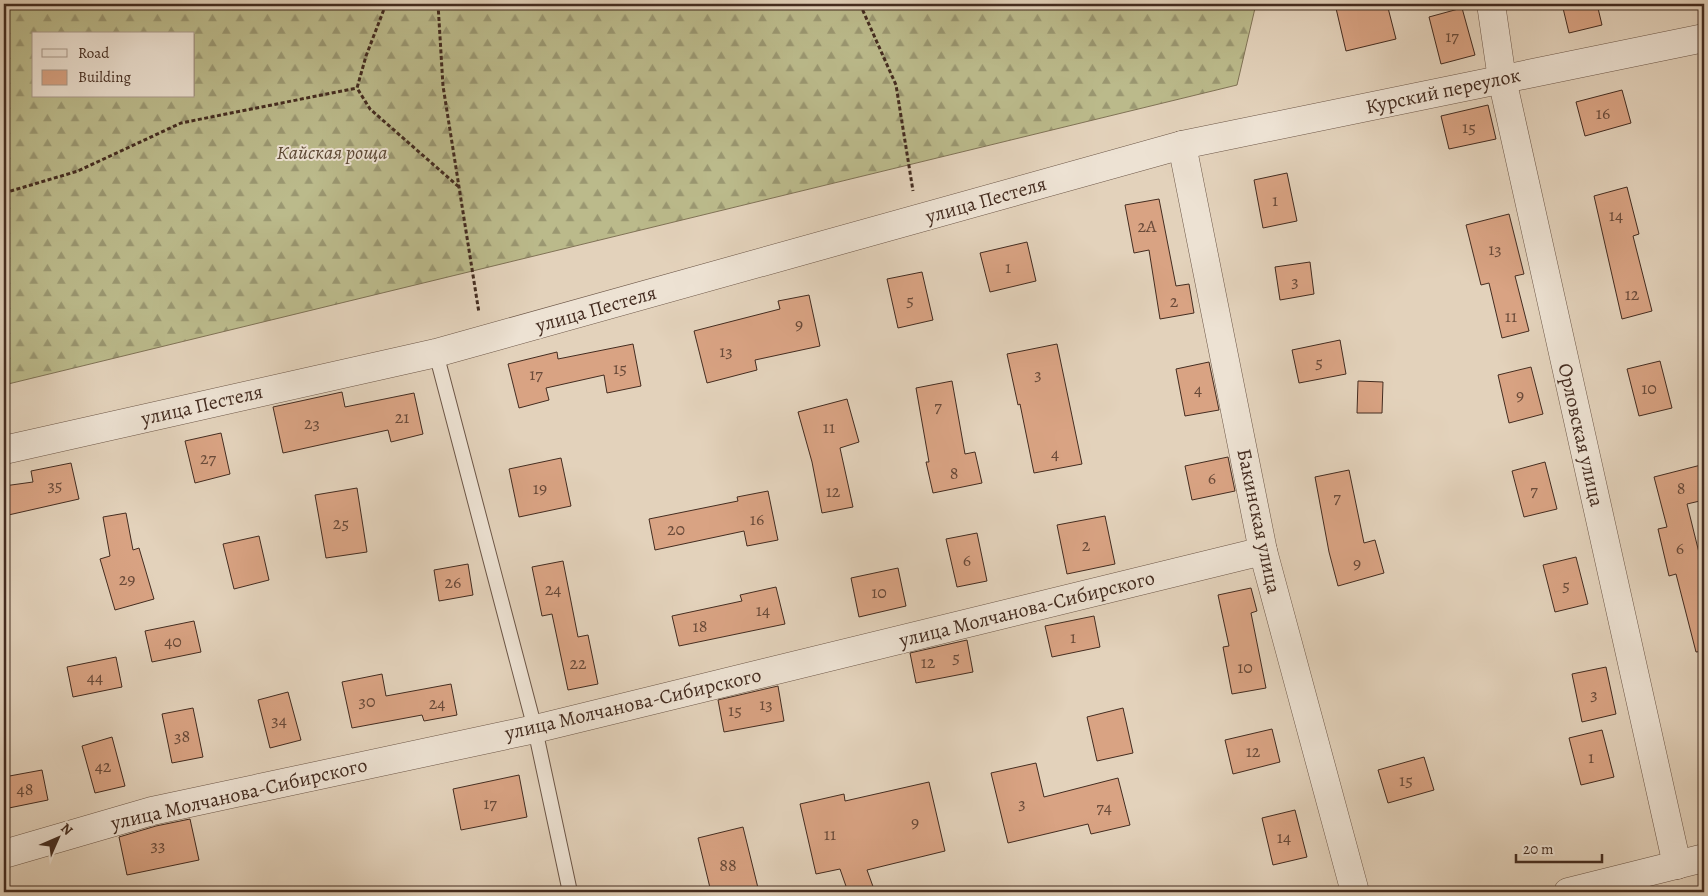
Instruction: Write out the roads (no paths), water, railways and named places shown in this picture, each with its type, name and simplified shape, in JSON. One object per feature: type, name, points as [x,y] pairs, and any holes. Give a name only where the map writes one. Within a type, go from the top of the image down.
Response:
[{"type":"street","name":"Орловская улица","points":[[1491,4],[1502,79],[1677,865]]},
{"type":"street","name":"Курский переулок","points":[[1182,145],[1704,38]]},
{"type":"street","name":"улица Пестеля","points":[[4,450],[436,353],[1182,145]]},
{"type":"street","name":"Бакинская улица","points":[[1182,145],[1263,551],[1355,892]]},
{"type":"street","name":"улица Молчанова-Сибирского","points":[[4,854],[152,811],[535,729],[1263,551]]},
{"type":"street","points":[[1568,892],[1704,858]]},
{"type":"lane","points":[[436,353],[535,729],[570,892]]},
{"type":"park label","name":"Кайская роща","points":[[332,152]]}]
